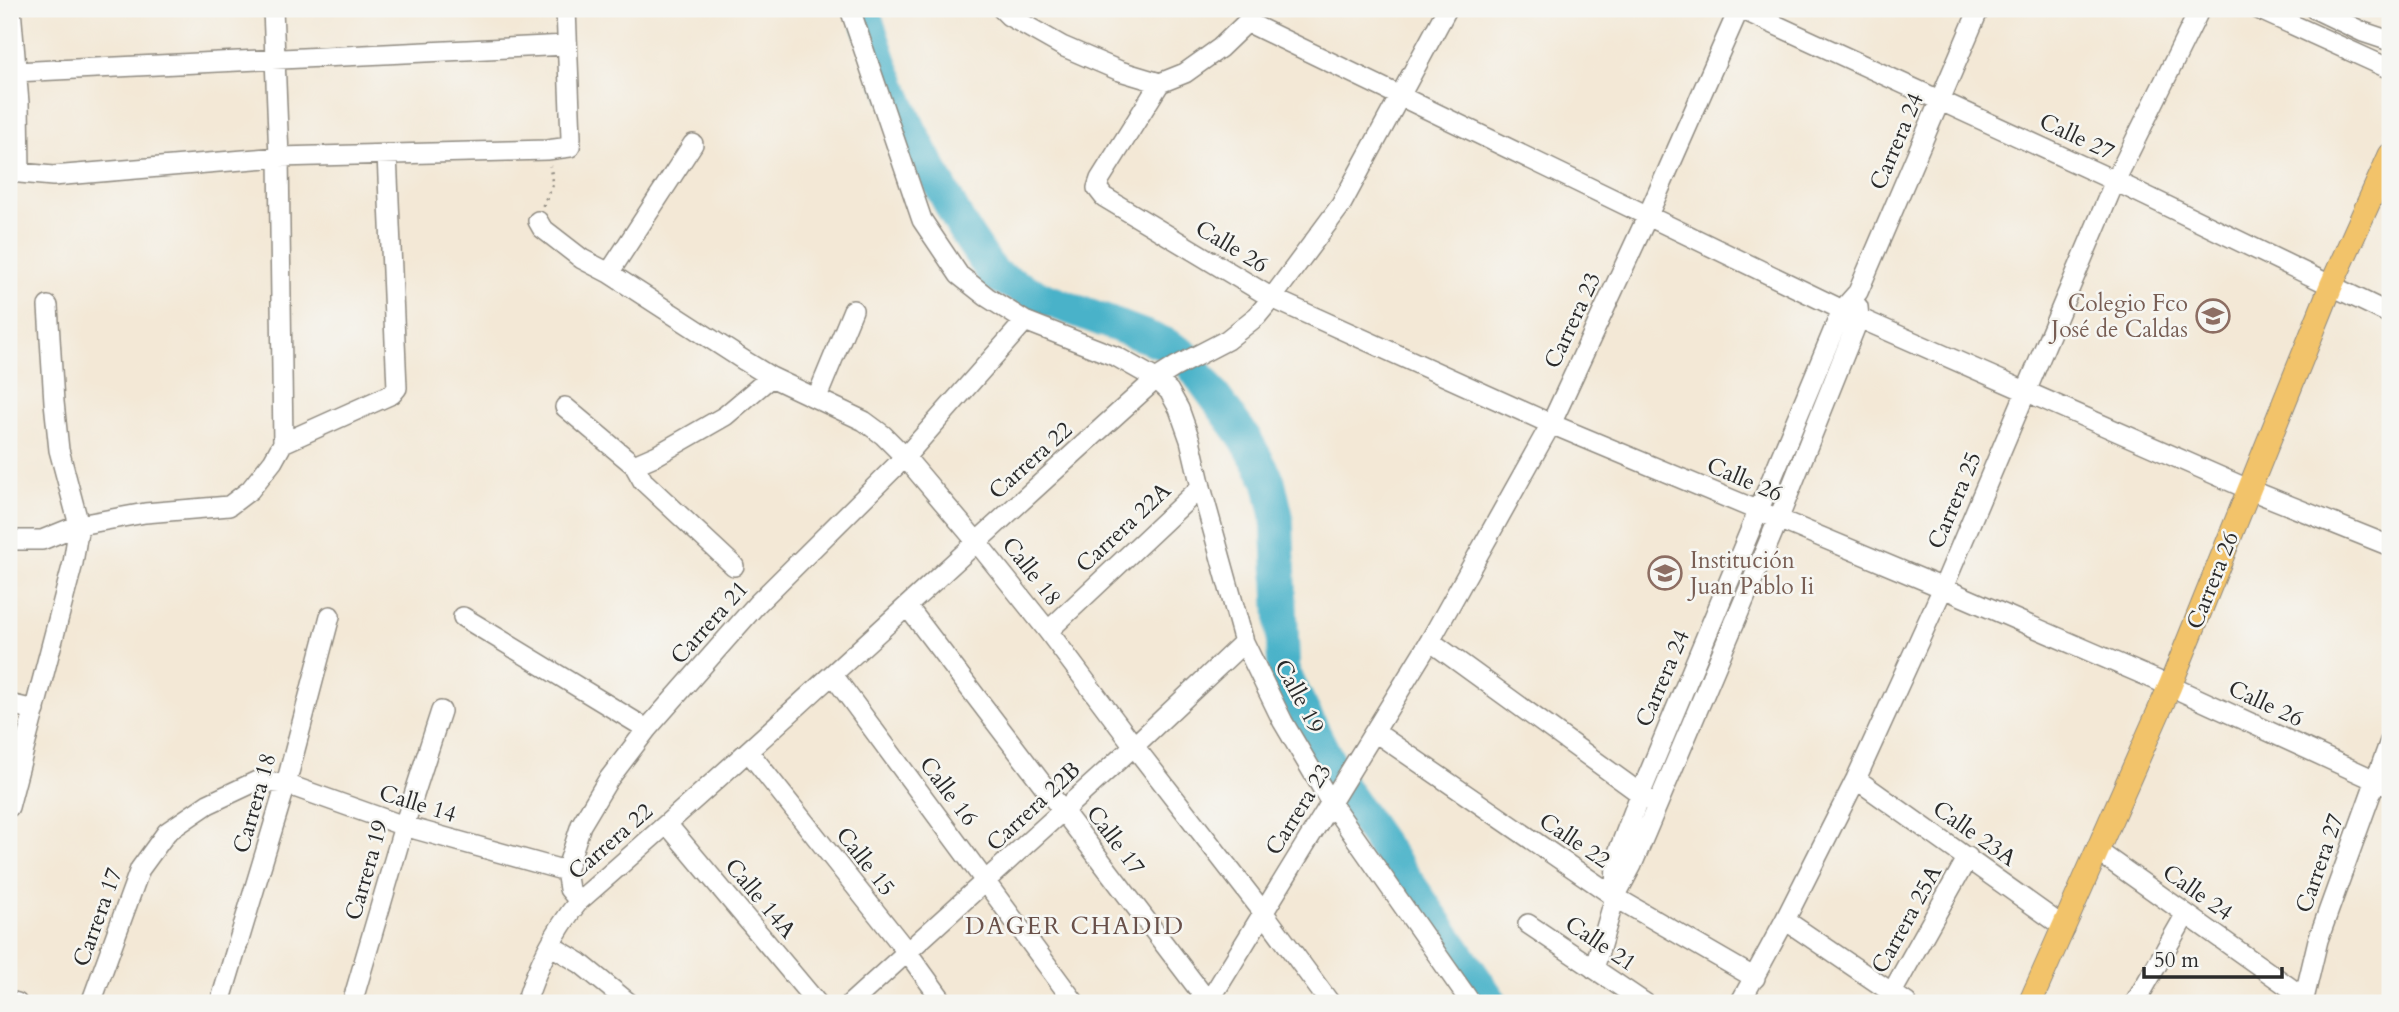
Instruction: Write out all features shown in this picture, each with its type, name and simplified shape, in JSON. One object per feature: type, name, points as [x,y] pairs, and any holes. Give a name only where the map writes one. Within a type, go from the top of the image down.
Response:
[{"type":"main road","name":"Carrera 26","points":[[2030,1003],[2099,852],[2170,686],[2331,286],[2390,155]]},
{"type":"street","points":[[11,9],[14,103],[20,173],[53,176],[279,157],[547,150],[570,147],[566,9]]},
{"type":"street","points":[[9,540],[42,540],[79,525],[145,513],[229,506],[250,491],[274,461],[283,443],[279,157],[273,9]]},
{"type":"street","points":[[850,9],[922,220],[960,275],[987,298],[1025,321],[1117,357],[1156,379]]},
{"type":"street","points":[[1002,9],[1009,16],[1062,46],[1120,71],[1160,83],[1185,73],[1220,48],[1250,15],[1400,95],[1850,314],[2248,489],[2390,546]]},
{"type":"street","name":"Carrera 22","points":[[579,901],[748,751],[1156,379],[1227,340],[1257,316],[1341,205],[1447,9]]},
{"type":"street","name":"Calle 27","points":[[1740,9],[2115,181],[2390,314]]},
{"type":"street","name":"Carrera 23","points":[[1208,1003],[1430,641],[1551,424],[1740,9]]},
{"type":"street","name":"Carrera 24","points":[[1594,969],[1615,897],[1616,858],[1648,799],[1778,520],[1858,292],[1979,9]]},
{"type":"street","name":"Carrera 25","points":[[1740,1003],[1856,779],[1943,588],[2115,181],[2200,9]]},
{"type":"street","points":[[2258,9],[2390,69]]},
{"type":"street","points":[[2315,9],[2363,32],[2390,41]]},
{"type":"street","points":[[15,72],[567,45]]},
{"type":"street","name":"Calle 26","points":[[1160,83],[1097,188],[1104,197],[1272,298],[1551,424],[2170,686],[2382,783]]},
{"type":"street","points":[[609,273],[693,144]]},
{"type":"street","points":[[283,443],[392,394],[397,388],[387,154]]},
{"type":"street","name":"Calle 18","points":[[538,221],[542,228],[582,259],[609,273],[771,377],[864,421],[905,457],[1048,631],[1330,1003]]},
{"type":"street","points":[[9,807],[74,564],[79,525],[59,450],[48,306]]},
{"type":"street","points":[[817,397],[853,310]]},
{"type":"street","name":"Carrera 24","points":[[1648,799],[1758,511],[1850,314]]},
{"type":"street","name":"Carrera 21","points":[[566,872],[581,825],[608,780],[647,729],[757,604],[905,457],[1025,321]]},
{"type":"street","points":[[634,466],[657,456],[725,416],[771,377]]},
{"type":"street","name":"Calle 19","points":[[1156,379],[1169,391],[1179,409],[1190,440],[1244,642],[1283,722],[1471,1003]]},
{"type":"street","points":[[565,407],[634,466],[643,481],[734,566]]},
{"type":"street","name":"Carrera 22A","points":[[1048,631],[1201,487]]},
{"type":"street","name":"Calle 17","points":[[907,606],[1208,1003]]},
{"type":"street","name":"Carrera 18","points":[[220,1003],[286,784],[330,616]]},
{"type":"street","points":[[463,617],[647,729]]},
{"type":"street","points":[[1430,641],[1648,799]]},
{"type":"street","name":"Carrera 22B","points":[[851,1003],[986,882],[1244,642]]},
{"type":"street","name":"Calle 16","points":[[832,675],[1075,1003]]},
{"type":"street","points":[[9,704],[34,710]]},
{"type":"street","name":"Carrera 19","points":[[352,1003],[441,711]]},
{"type":"street","name":"Calle 22","points":[[1375,732],[1615,897],[1755,978]]},
{"type":"street","name":"Carrera 27","points":[[2303,1000],[2318,940],[2382,783],[2390,741]]},
{"type":"street","name":"Calle 15","points":[[748,751],[908,953],[944,1003]]},
{"type":"street","name":"Calle 23A","points":[[1856,779],[2065,928]]},
{"type":"street","name":"Calle 14","points":[[257,781],[286,784],[404,826],[566,872]]},
{"type":"street","name":"Carrera 17","points":[[91,1003],[140,869],[167,832],[208,804],[257,781]]},
{"type":"street","name":"Calle 14A","points":[[667,824],[817,1003]]},
{"type":"street","name":"Calle 24","points":[[2099,852],[2303,1000]]},
{"type":"street","name":"Carrera 25A","points":[[1895,1000],[1968,857]]},
{"type":"street","points":[[526,1003],[550,944],[579,901],[569,889],[566,872]]},
{"type":"street","points":[[2134,1003],[2186,914]]},
{"type":"street","points":[[1785,920],[1895,1000]]},
{"type":"street","name":"Calle 21","points":[[1528,924],[1645,1003]]},
{"type":"street","points":[[550,944],[629,1003]]},
{"type":"street","points":[[9,1001],[17,1003]]},
{"type":"path","points":[[538,221],[553,184],[547,150]]},
{"type":"waterway","points":[[863,9],[884,70],[911,131],[962,227],[994,275],[1042,298],[1166,344],[1184,355],[1245,438],[1269,481],[1277,516],[1284,673],[1341,786],[1492,1003]]},
{"type":"place","name":"Colegio Fco José de Caldas","points":[[2213,316]]},
{"type":"place","name":"Institución Juan Pablo Ii","points":[[1665,573]]},
{"type":"district","name":"DAGER CHADID","points":[[1075,926]]}]
